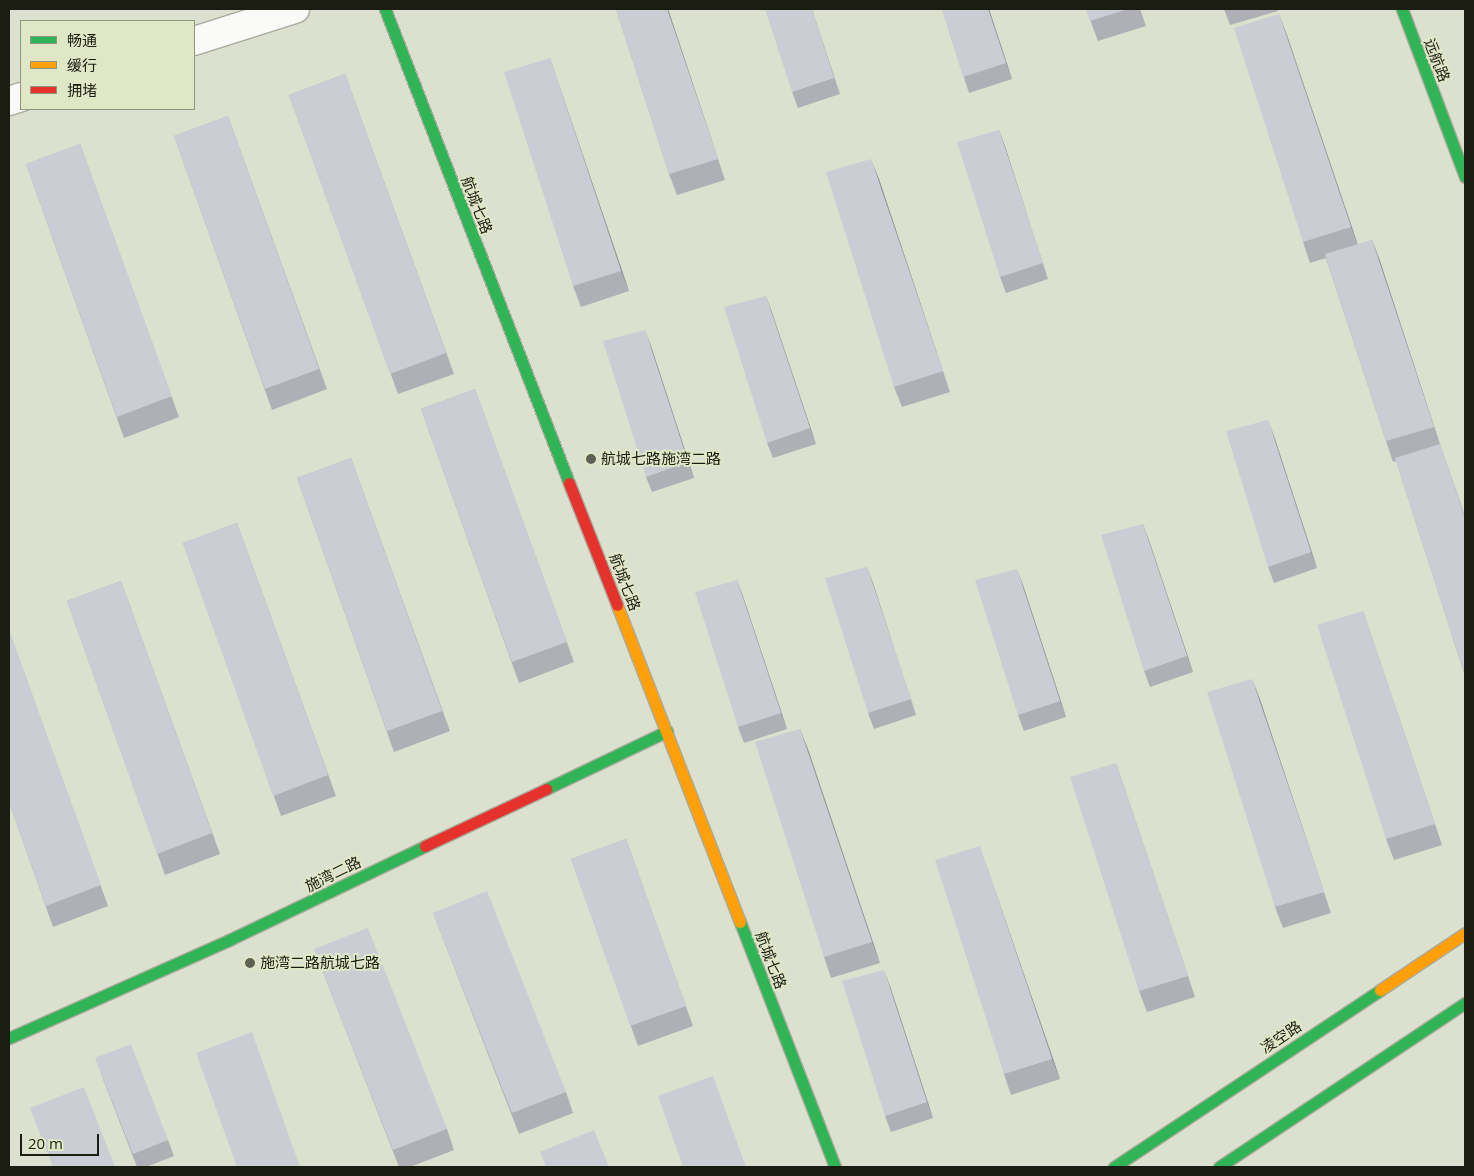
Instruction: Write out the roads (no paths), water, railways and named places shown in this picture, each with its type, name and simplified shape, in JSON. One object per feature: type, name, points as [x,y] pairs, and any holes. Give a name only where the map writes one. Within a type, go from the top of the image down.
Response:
[{"type":"street","points":[[195,41],[295,9]]},
{"type":"street","name":"航城七路","points":[[384,9],[667,731],[835,1167]]},
{"type":"street","name":"远航路","points":[[1402,9],[1465,177]]},
{"type":"street","name":"施湾二路","points":[[9,1038],[229,940],[667,731]]},
{"type":"street","name":"凌空路","points":[[1114,1167],[1465,933]]},
{"type":"street","points":[[1219,1167],[1465,1003]]},
{"type":"place","name":"航城七路施湾二路","points":[[591,459]]},
{"type":"place","name":"施湾二路航城七路","points":[[250,963]]}]
